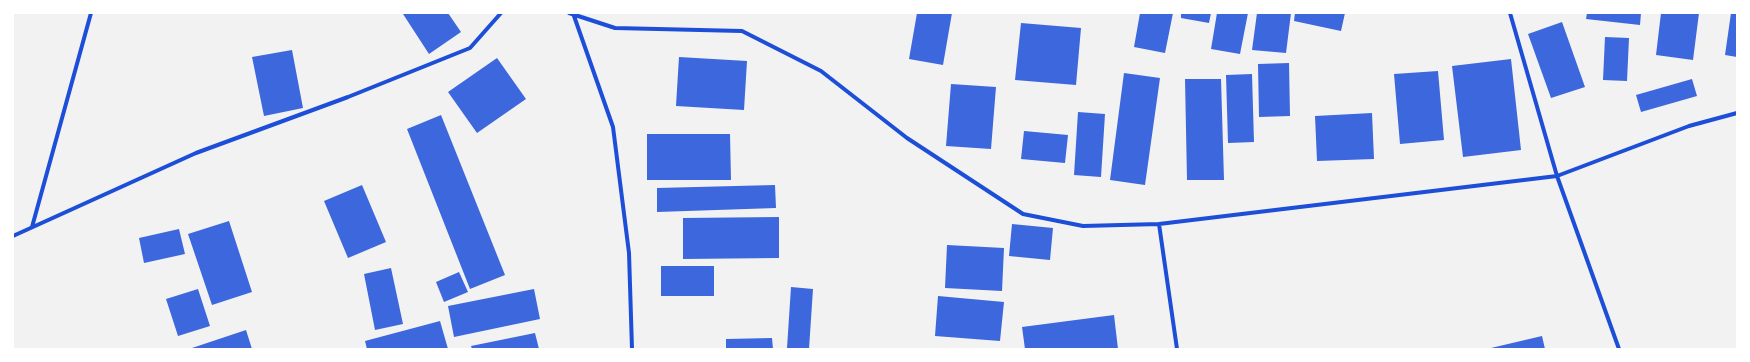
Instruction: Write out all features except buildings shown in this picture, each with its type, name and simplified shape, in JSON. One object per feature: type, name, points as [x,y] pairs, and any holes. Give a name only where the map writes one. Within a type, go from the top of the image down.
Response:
[{"type":"street","points":[[32,227],[92,13]]},
{"type":"street","points":[[13,236],[196,153],[348,97],[470,48],[501,13]]},
{"type":"street","points":[[569,13],[574,16],[615,28],[742,30],[821,71],[907,138],[1023,214],[1083,226],[1159,224],[1557,176],[1690,126],[1737,113]]},
{"type":"street","points":[[1510,13],[1557,176],[1619,349]]},
{"type":"street","points":[[574,16],[613,127],[629,253],[632,349]]},
{"type":"street","points":[[1159,224],[1177,349]]}]
